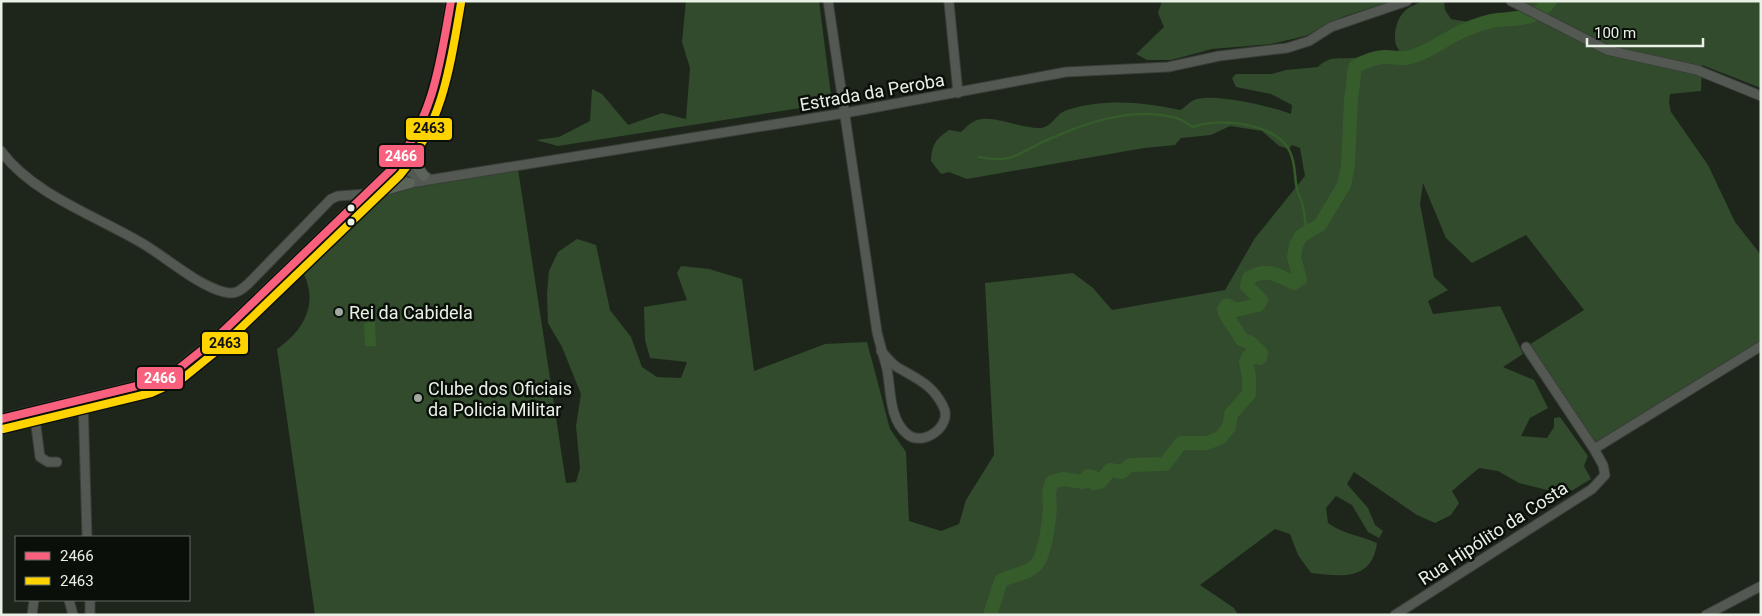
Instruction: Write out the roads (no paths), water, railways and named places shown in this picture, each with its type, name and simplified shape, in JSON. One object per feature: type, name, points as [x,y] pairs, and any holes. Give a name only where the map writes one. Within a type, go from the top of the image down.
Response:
[{"type":"main road","points":[[424,176],[416,166],[414,156],[430,111],[451,1]]},
{"type":"main road","points":[[1,419],[149,383],[177,370],[212,342],[395,166],[415,141],[430,111]]},
{"type":"main road","points":[[334,226],[377,194],[410,183]]},
{"type":"street","points":[[828,1],[881,351],[887,368],[892,407],[898,422],[907,435],[917,439],[933,435],[944,422],[945,408],[935,394],[918,377],[896,366],[881,351]]},
{"type":"street","name":"Estrada da Peroba","points":[[410,183],[845,113],[1066,72],[1168,67],[1219,56],[1287,48],[1309,41],[1331,28],[1406,1]]},
{"type":"street","points":[[1511,1],[1607,50],[1698,70],[1761,96]]},
{"type":"street","points":[[949,3],[958,93]]},
{"type":"street","points":[[1,151],[32,183],[145,245],[221,292],[230,294],[236,293],[248,284],[331,199],[344,195],[366,194]]},
{"type":"street","points":[[395,166],[412,173],[440,178]]},
{"type":"street","points":[[395,166],[400,179],[410,183]]},
{"type":"street","points":[[1526,347],[1594,450],[1761,346]]},
{"type":"street","points":[[83,398],[87,536]]},
{"type":"street","points":[[34,411],[40,458],[48,462],[57,462]]},
{"type":"street","name":"Rua Hipólito da Costa","points":[[1395,615],[1592,489],[1604,476],[1603,465],[1594,450]]},
{"type":"street","points":[[1706,615],[1722,611],[1761,586]]},
{"type":"street","points":[[32,615],[34,601]]},
{"type":"street","points":[[69,601],[73,615]]},
{"type":"street","points":[[90,601],[90,615]]},
{"type":"waterway","points":[[1536,1],[1544,8]]},
{"type":"waterway","points":[[990,615],[1001,581],[1028,571],[1039,561],[1048,530],[1049,493],[1052,482],[1063,479],[1083,482],[1088,476],[1093,477],[1094,483],[1100,482],[1110,470],[1122,472],[1130,465],[1165,464],[1181,443],[1207,443],[1220,438],[1229,427],[1231,414],[1249,394],[1249,377],[1246,362],[1249,356],[1260,358],[1261,353],[1251,343],[1241,339],[1224,309],[1227,305],[1236,310],[1258,305],[1261,300],[1247,286],[1249,278],[1255,275],[1272,273],[1294,283],[1300,279],[1294,257],[1296,245],[1301,236],[1320,225],[1344,185],[1348,166],[1351,100],[1355,67],[1379,57],[1404,58],[1414,56],[1477,25],[1533,15],[1550,1]]},
{"type":"waterway","points":[[979,157],[1000,159],[1015,156],[1077,128],[1124,115],[1156,114],[1181,120],[1193,127],[1217,123],[1246,125],[1273,134],[1283,142],[1290,152],[1297,189],[1303,207],[1307,234]]},
{"type":"place","name":"Rei da Cabidela","points":[[339,312]]},
{"type":"place","name":"Clube dos Oficiais da Policia Militar","points":[[418,398]]}]
